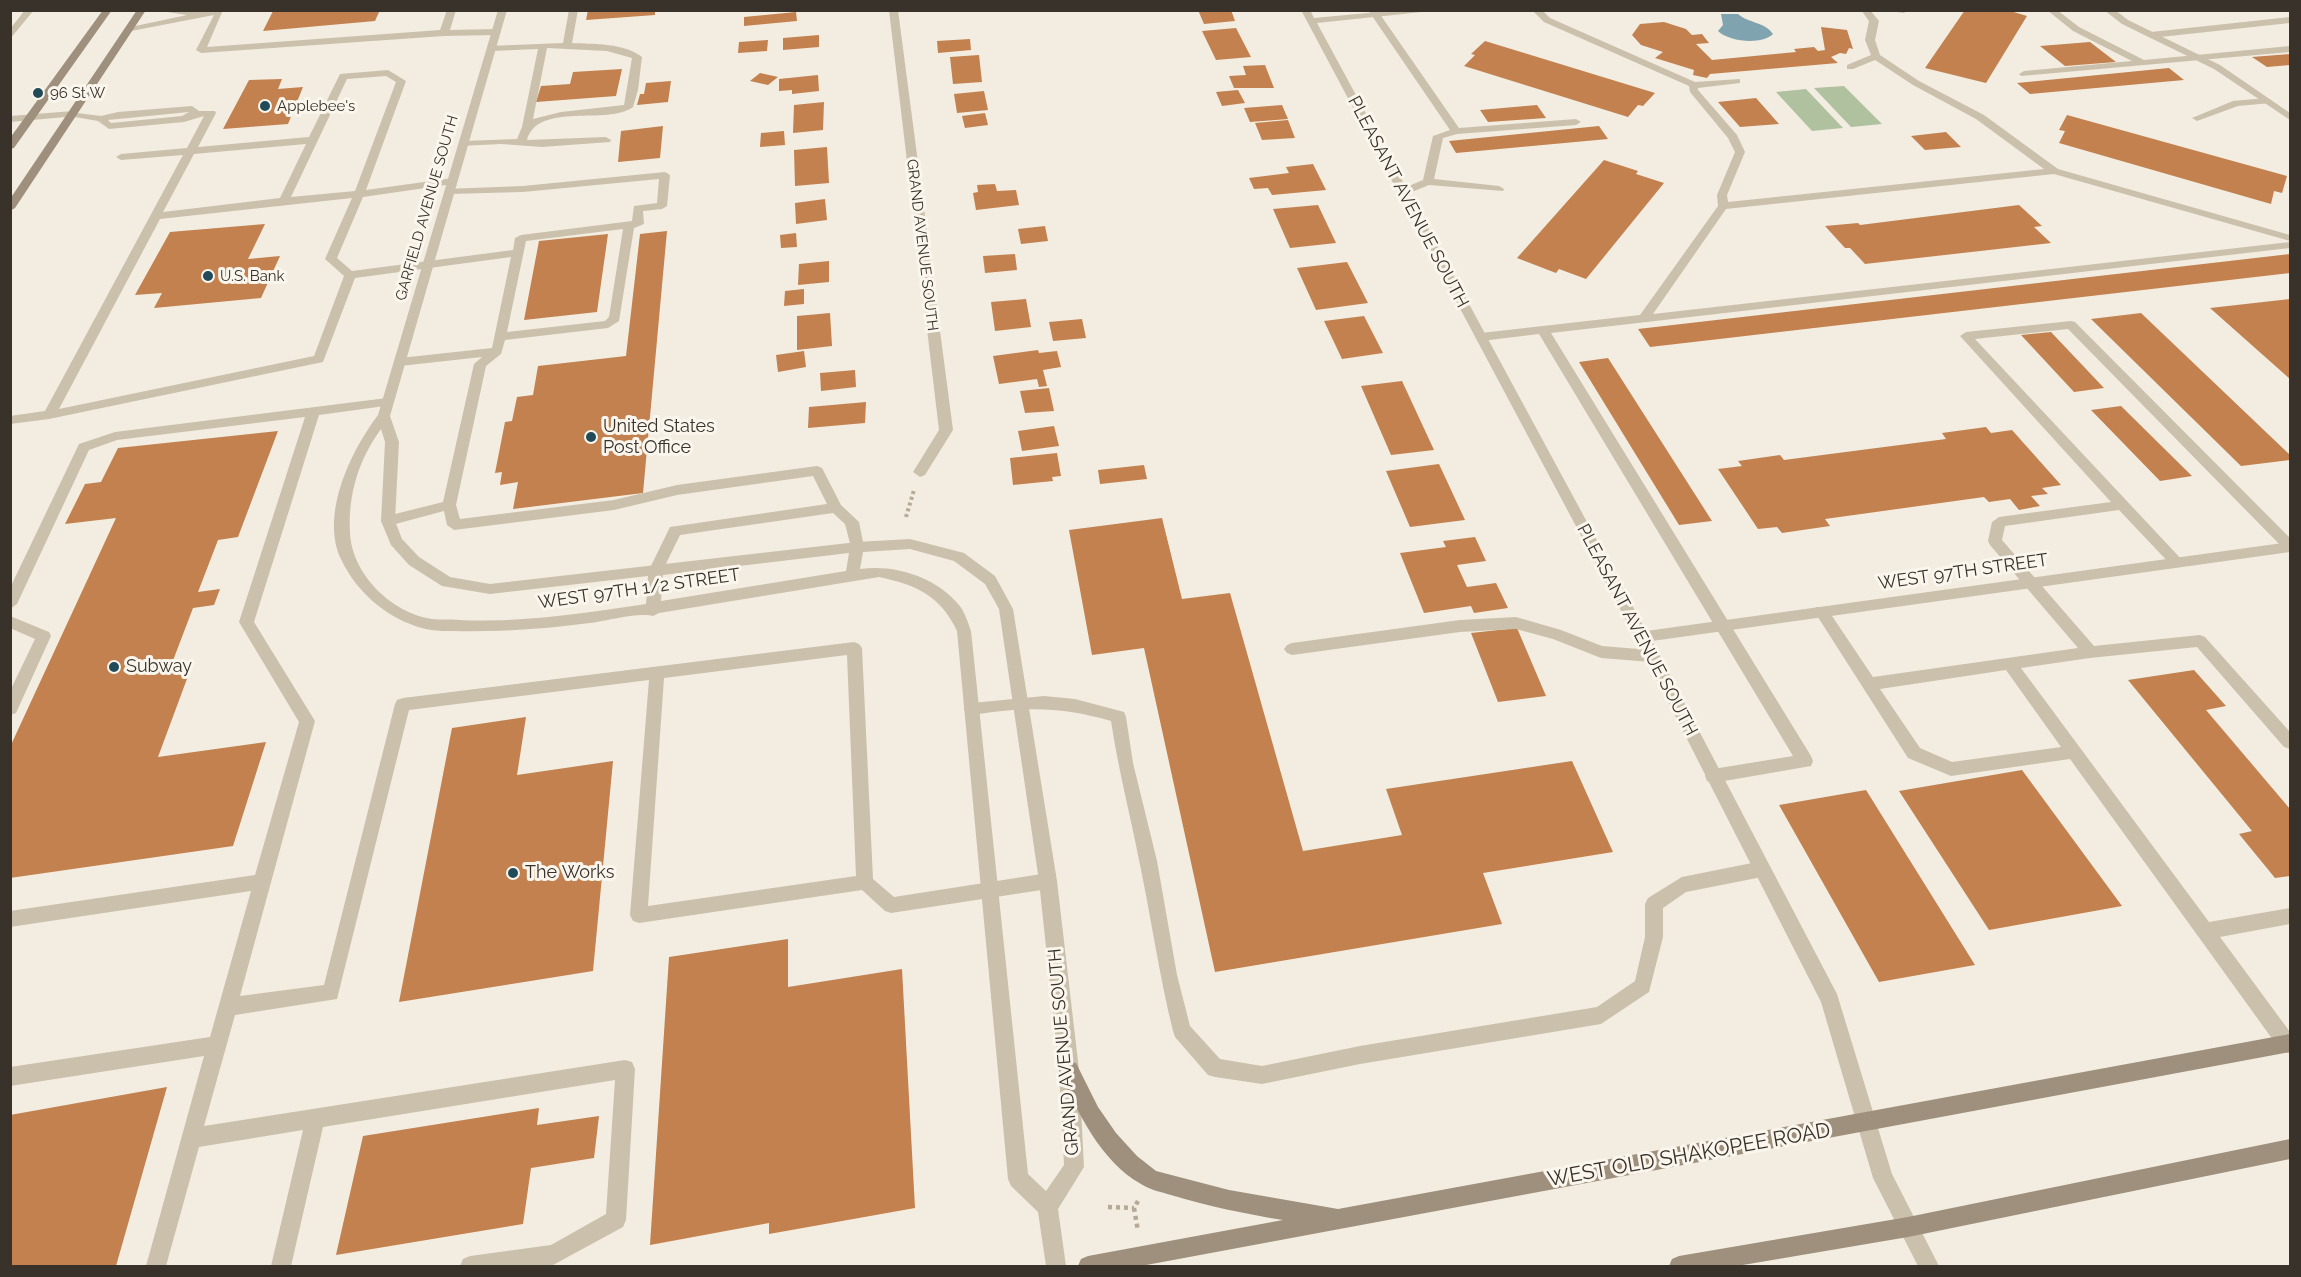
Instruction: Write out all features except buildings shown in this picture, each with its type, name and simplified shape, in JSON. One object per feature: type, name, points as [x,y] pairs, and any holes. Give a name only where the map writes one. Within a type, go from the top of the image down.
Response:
[{"type":"main road","points":[[10,146],[108,10]]},
{"type":"main road","points":[[10,208],[142,10]]},
{"type":"main road","name":"WEST OLD SHAKOPEE ROAD","points":[[1088,1266],[2289,1044]]},
{"type":"main road","points":[[1069,1070],[1093,1119],[1118,1151],[1145,1176],[1182,1189],[1236,1201],[1344,1218]]},
{"type":"main road","points":[[1679,1266],[1908,1227],[2290,1149]]},
{"type":"street","points":[[10,36],[30,10]]},
{"type":"street","points":[[158,10],[206,13]]},
{"type":"street","points":[[444,33],[452,10]]},
{"type":"street","name":"GARFIELD AVENUE SOUTH","points":[[360,582],[344,552],[342,528],[344,493],[363,442],[386,409],[503,10]]},
{"type":"street","points":[[567,47],[574,10]]},
{"type":"street","name":"GRAND AVENUE SOUTH","points":[[893,10],[946,430],[920,472]]},
{"type":"street","points":[[1308,16],[1437,10]]},
{"type":"street","points":[[1536,10],[1547,20],[1694,85],[1737,81]]},
{"type":"street","points":[[1865,10],[1874,21],[1870,40],[1876,56],[1916,82],[1980,117],[2055,171],[2290,238]]},
{"type":"street","points":[[1886,10],[1904,10]]},
{"type":"street","points":[[2051,10],[2076,29],[2143,63]]},
{"type":"street","points":[[2108,10],[2151,35],[2217,67],[2290,117]]},
{"type":"street","points":[[129,30],[222,11]]},
{"type":"street","points":[[222,11],[201,50],[444,33],[496,32]]},
{"type":"street","points":[[1373,13],[1456,131]]},
{"type":"street","name":"PLEASANT AVENUE SOUTH","points":[[1308,16],[1642,637],[1830,1000],[1883,1178],[1929,1266]]},
{"type":"street","points":[[2151,35],[2290,20]]},
{"type":"street","points":[[521,142],[543,46]]},
{"type":"street","points":[[492,48],[567,47],[627,51],[637,57],[633,90],[628,107],[553,116],[526,126]]},
{"type":"street","points":[[2024,74],[2290,49]]},
{"type":"street","points":[[1850,67],[1876,56]]},
{"type":"street","points":[[284,201],[343,76],[388,73],[401,81],[331,258],[350,275]]},
{"type":"street","points":[[1644,318],[1723,206],[1722,195],[1740,152],[1738,145],[1693,90],[1694,85]]},
{"type":"street","points":[[2197,118],[2237,103],[2266,100]]},
{"type":"street","points":[[10,119],[73,114],[101,119],[109,126],[184,119],[196,114],[211,114],[154,216],[49,415]]},
{"type":"street","points":[[1428,182],[1438,136],[1456,131],[1576,122]]},
{"type":"street","points":[[121,157],[313,140]]},
{"type":"street","points":[[464,144],[501,141],[542,144],[606,140]]},
{"type":"street","points":[[1723,206],[2055,171]]},
{"type":"street","points":[[154,216],[284,201],[451,186],[523,189],[665,175],[662,206],[638,208],[638,224],[521,238],[497,351],[480,364],[449,505],[454,525],[614,505],[677,490],[817,471],[836,508],[852,522],[857,547],[852,576]]},
{"type":"street","points":[[1403,192],[1428,182],[1499,189]]},
{"type":"street","points":[[500,337],[608,324],[615,318],[629,225]]},
{"type":"street","points":[[1481,337],[2290,245]]},
{"type":"street","points":[[350,275],[518,253]]},
{"type":"street","points":[[10,420],[49,415],[319,358],[350,275]]},
{"type":"street","points":[[2177,562],[1966,336],[2071,325],[2290,546]]},
{"type":"street","points":[[1543,330],[1805,761],[1713,776]]},
{"type":"street","points":[[399,362],[497,351]]},
{"type":"street","points":[[10,604],[84,447],[115,436],[313,412],[386,409],[392,442],[388,521],[449,505]]},
{"type":"street","points":[[156,1266],[307,721],[246,622],[313,412]]},
{"type":"street","points":[[2090,652],[1995,541],[1999,522],[2122,505]]},
{"type":"street","points":[[653,610],[656,570],[675,531],[836,508]]},
{"type":"street","name":"WEST 97TH 1/2 STREET","points":[[388,521],[396,541],[414,561],[447,582],[490,589],[857,547],[910,544],[959,557]]},
{"type":"street","name":"WEST 97TH STREET","points":[[1642,637],[2290,546]]},
{"type":"street","name":"GRAND AVENUE SOUTH","points":[[959,557],[990,580],[1006,609],[1048,880],[1069,1070],[1074,1167],[1048,1207]]},
{"type":"street","name":"WEST 97TH 1/2 STREET","points":[[360,582],[388,605],[426,624],[486,628],[525,626],[653,610],[879,572],[914,579],[954,609],[964,631],[972,709]]},
{"type":"street","points":[[1821,611],[1914,753],[1952,769],[2074,752]]},
{"type":"street","points":[[10,622],[44,636],[10,709]]},
{"type":"street","points":[[1292,649],[1460,626],[1516,623],[1556,634],[1601,652],[1651,656]]},
{"type":"street","points":[[1869,684],[2090,652],[2200,641],[2290,742]]},
{"type":"street","points":[[227,1007],[331,993],[403,704],[854,648],[865,882],[891,905],[1048,880]]},
{"type":"street","points":[[2009,663],[2289,1044]]},
{"type":"street","points":[[657,673],[639,915],[865,882]]},
{"type":"street","points":[[1056,1266],[1048,1207],[1018,1179],[972,709],[1022,702],[1070,704],[1118,717],[1125,762],[1148,861],[1168,975],[1182,1031],[1215,1068],[1262,1075],[1393,1049],[1601,1015],[1643,986],[1654,937],[1654,904],[1682,885],[1762,869]]},
{"type":"street","points":[[10,919],[262,882]]},
{"type":"street","points":[[2205,931],[2290,916]]},
{"type":"street","points":[[10,1077],[217,1045]]},
{"type":"street","points":[[191,1138],[626,1069],[616,1220],[553,1255],[470,1266]]},
{"type":"street","points":[[281,1266],[315,1119]]},
{"type":"path","points":[[906,517],[920,472]]},
{"type":"path","points":[[1138,1232],[1134,1208],[1142,1196]]},
{"type":"path","points":[[1108,1207],[1134,1208]]},
{"type":"green space","points":[[1844,86],[1882,124],[1851,127],[1814,88]]},
{"type":"green space","points":[[1806,89],[1843,128],[1812,131],[1776,92]]},
{"type":"water","points":[[1721,14],[1738,14],[1766,27],[1773,34],[1754,41],[1730,38],[1718,31],[1723,25]]},
{"type":"place","name":"96 St W","points":[[38,93]]},
{"type":"place","name":"Applebee's","points":[[265,106]]},
{"type":"place","name":"U.S. Bank","points":[[208,276]]},
{"type":"place","name":"United States Post Office","points":[[591,437]]},
{"type":"place","name":"Subway","points":[[114,667]]},
{"type":"place","name":"The Works","points":[[513,873]]}]
